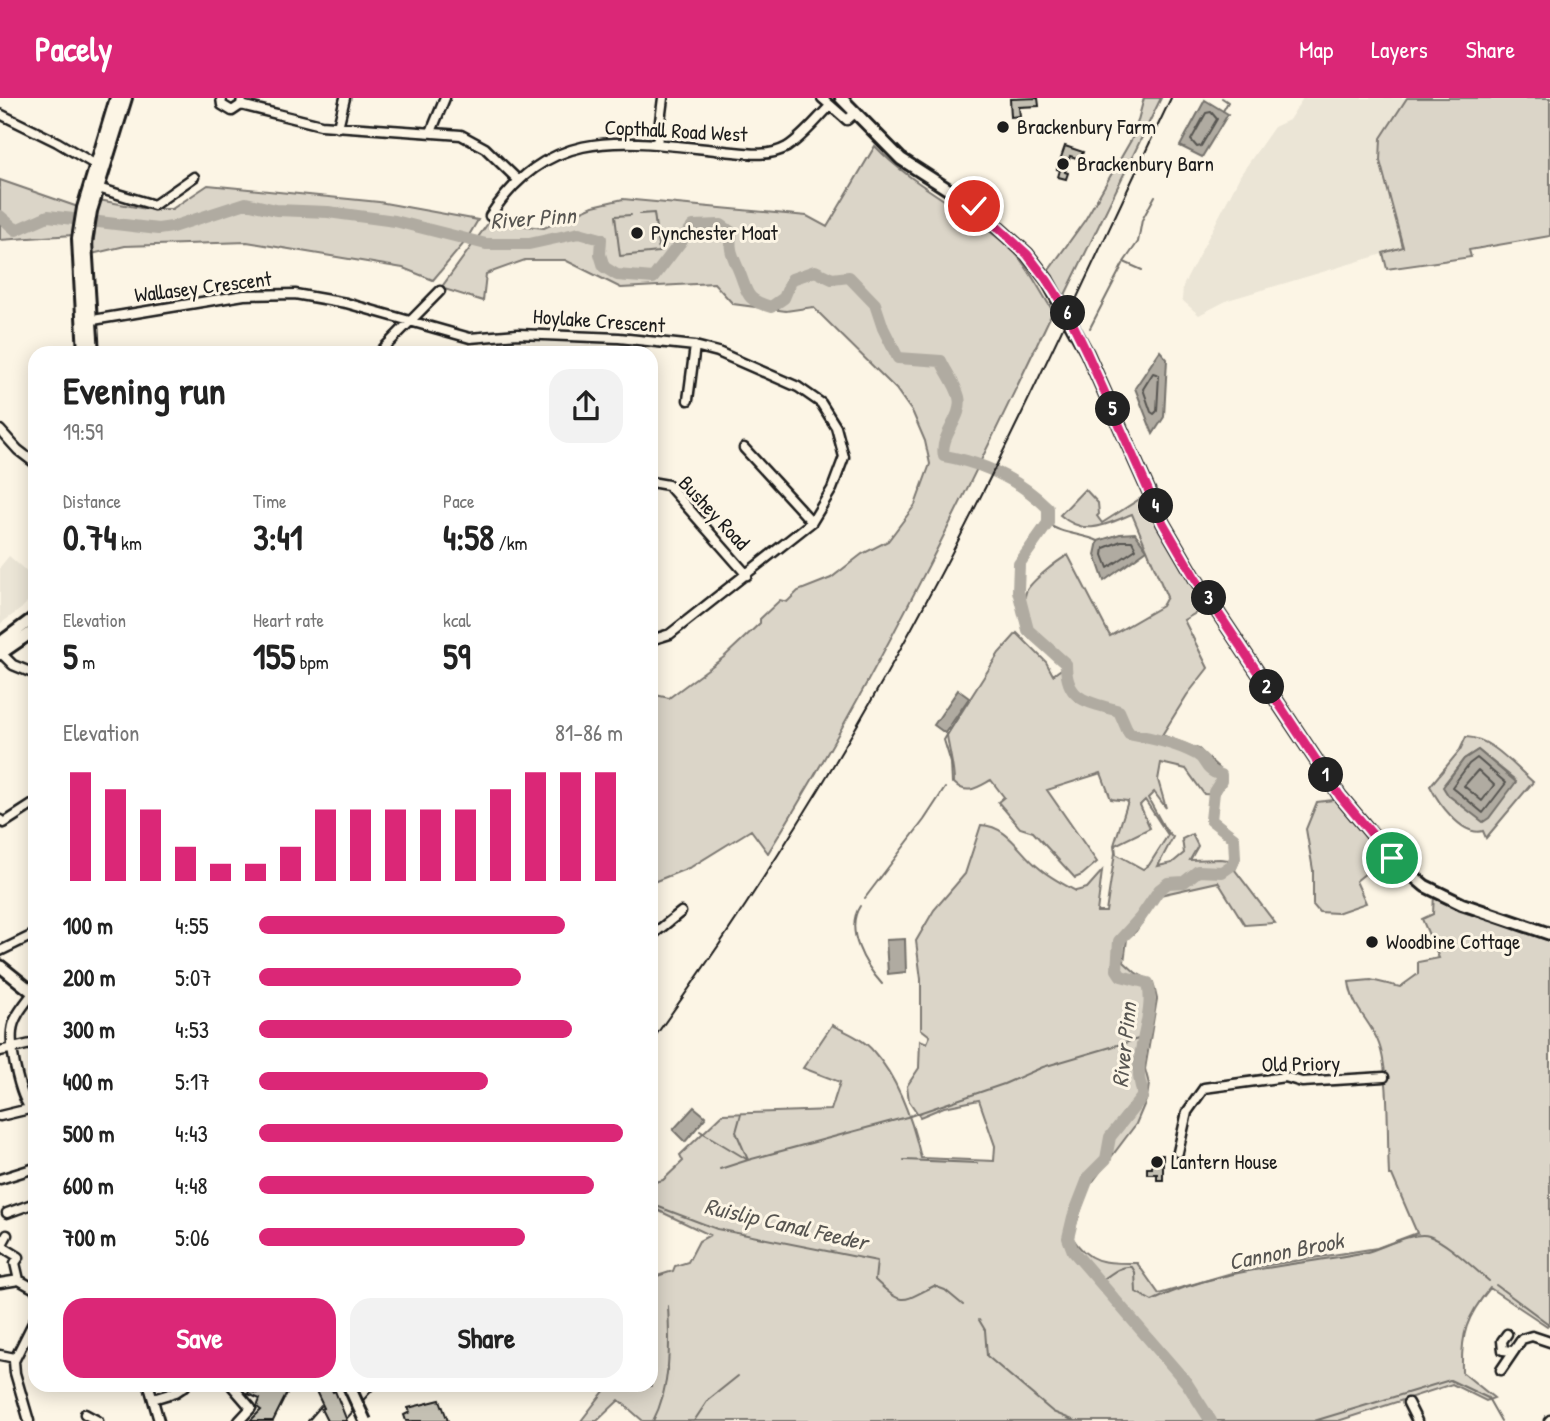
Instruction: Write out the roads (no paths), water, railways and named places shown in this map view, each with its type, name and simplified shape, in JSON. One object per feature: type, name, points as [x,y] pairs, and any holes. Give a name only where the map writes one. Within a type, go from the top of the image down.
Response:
[{"type":"street","points":[[84,346],[83,237],[87,209],[116,98]]},
{"type":"street","points":[[87,209],[98,188],[100,161],[126,98]]},
{"type":"street","points":[[220,98],[222,105],[228,110],[235,110],[242,102],[284,118],[338,127],[455,134],[473,140],[517,179]]},
{"type":"street","points":[[338,127],[345,98]]},
{"type":"street","points":[[431,132],[445,98]]},
{"type":"street","points":[[657,144],[663,98]]},
{"type":"street","points":[[822,98],[847,120],[856,112]]},
{"type":"street","points":[[841,98],[901,159],[974,206],[1027,254],[1047,280],[1066,310],[1087,353],[1163,523],[1195,578],[1340,796],[1383,848],[1425,886],[1462,904],[1550,934]]},
{"type":"street","name":"Copthall Road West","points":[[490,216],[517,179],[549,159],[589,145],[617,141],[761,154],[786,147],[830,106]]},
{"type":"street","points":[[0,114],[100,161]]},
{"type":"street","points":[[98,188],[154,205],[194,177]]},
{"type":"street","points":[[386,346],[440,291]]},
{"type":"street","name":"Wallasey Crescent","points":[[86,321],[244,295],[295,294],[346,303],[409,323]]},
{"type":"street","points":[[86,321],[91,346]]},
{"type":"street","name":"Hoylake Crescent","points":[[409,323],[470,338],[518,334],[619,338],[695,346],[718,352],[767,372],[798,387],[821,404],[835,427],[844,457],[832,489],[812,522],[670,634],[658,638]]},
{"type":"street","points":[[688,400],[695,346]]},
{"type":"street","points":[[0,430],[28,457]]},
{"type":"street","points":[[744,448],[812,522]]},
{"type":"street","name":"Bushey Road","points":[[658,483],[668,485],[747,575]]},
{"type":"street","points":[[0,651],[28,624]]},
{"type":"street","points":[[0,651],[28,633]]},
{"type":"street","points":[[0,651],[13,665],[28,671]]},
{"type":"street","points":[[0,820],[4,823],[28,808]]},
{"type":"street","points":[[658,930],[681,912]]},
{"type":"street","points":[[0,951],[28,937]]},
{"type":"street","points":[[0,966],[28,989]]},
{"type":"street","points":[[28,1001],[19,1011],[11,1030],[18,1079],[28,1102]]},
{"type":"street","points":[[0,1051],[28,1045]]},
{"type":"street","name":"Old Priory","points":[[1178,1152],[1187,1112],[1204,1088],[1285,1077],[1302,1082],[1384,1077]]},
{"type":"street","points":[[0,1116],[28,1112]]},
{"type":"street","points":[[0,1179],[28,1172]]},
{"type":"street","points":[[7,1213],[28,1206]]},
{"type":"street","points":[[7,1235],[1,1246],[19,1256],[15,1263],[19,1280]]},
{"type":"street","points":[[0,1283],[19,1280],[28,1285]]},
{"type":"street","points":[[28,1334],[15,1358],[15,1376],[29,1421]]},
{"type":"street","points":[[1507,1334],[1502,1341],[1503,1350],[1512,1352]]},
{"type":"street","points":[[1501,1370],[1522,1339],[1532,1336],[1550,1342]]},
{"type":"street","points":[[0,1355],[15,1358]]},
{"type":"street","points":[[151,1392],[159,1421]]},
{"type":"street","points":[[153,1399],[176,1392]]},
{"type":"street","points":[[237,1392],[251,1408],[239,1421]]},
{"type":"street","points":[[344,1392],[358,1421]]},
{"type":"street","points":[[352,1392],[365,1421]]},
{"type":"street","points":[[1408,1403],[1417,1421]]},
{"type":"water","points":[[1205,100],[1228,114],[1202,157],[1180,146]]},
{"type":"water","points":[[1160,351],[1167,359],[1164,417],[1153,434],[1135,388]]},
{"type":"water","points":[[1135,533],[1147,550],[1104,581],[1095,555],[1098,541],[1120,534]]},
{"type":"water","points":[[958,690],[969,698],[945,733],[934,725]]},
{"type":"water","points":[[1478,750],[1516,782],[1483,822],[1448,795],[1443,787],[1464,759]]},
{"type":"water","points":[[905,939],[906,972],[888,974],[886,940]]},
{"type":"water","points":[[694,1107],[706,1117],[685,1142],[673,1130]]},
{"type":"waterway","points":[[1222,98],[1228,102],[1223,111]]},
{"type":"waterway","points":[[1142,270],[1124,262],[1138,242],[1142,220],[1155,196]]},
{"type":"waterway","name":"River Pinn","points":[[0,216],[16,230],[48,216],[158,229],[246,203],[276,210],[328,212],[395,221],[486,244],[529,244],[579,233],[601,239],[600,254],[604,267],[617,275],[653,278],[693,226],[721,225],[731,232],[733,256],[746,290],[756,302],[771,307],[784,298],[792,279],[815,271],[832,279],[849,277],[875,304],[898,358],[941,361],[956,388],[960,405],[945,441],[944,456],[1001,474],[1048,508],[1048,523],[1019,564],[1018,591],[1028,630],[1066,664],[1070,686],[1081,698],[1119,711],[1129,734],[1163,741],[1188,750],[1200,756],[1211,770],[1221,775],[1221,781],[1214,792],[1211,820],[1234,838],[1235,858],[1232,865],[1222,872],[1198,871],[1184,882],[1168,883],[1159,890],[1140,918],[1119,941],[1117,970],[1121,976],[1148,983],[1150,995],[1139,1064],[1142,1097],[1110,1137],[1106,1159],[1089,1176],[1068,1238],[1073,1251],[1186,1382],[1211,1421]]},
{"type":"waterway","points":[[631,215],[615,216],[620,256],[659,252],[654,213],[640,214]]},
{"type":"waterway","points":[[1090,328],[1123,264]]},
{"type":"waterway","points":[[1048,523],[1052,527],[1098,541]]},
{"type":"waterway","points":[[952,783],[951,763],[944,740],[968,700]]},
{"type":"waterway","points":[[865,898],[945,788]]},
{"type":"waterway","points":[[860,906],[854,926],[855,936],[863,957],[882,984]]},
{"type":"waterway","points":[[700,1131],[748,1160],[907,1117],[1004,1084],[1043,1067],[1145,1037]]},
{"type":"waterway","points":[[720,1169],[748,1160],[736,1132],[741,1114]]},
{"type":"waterway","points":[[904,1160],[977,1163]]},
{"type":"waterway","name":"Ruislip Canal Feeder","points":[[658,1207],[717,1229],[877,1261],[875,1280],[897,1298],[908,1298],[934,1286],[945,1290],[963,1305]]},
{"type":"waterway","name":"Cannon Brook","points":[[1101,1281],[1119,1269],[1132,1267],[1135,1272],[1136,1292],[1152,1301],[1203,1281],[1257,1269],[1367,1252],[1423,1235],[1444,1244],[1489,1281]]},
{"type":"waterway","name":"Cannon Brook","points":[[1496,1285],[1550,1325]]},
{"type":"waterway","points":[[653,1421],[666,1380],[669,1350],[668,1306]]},
{"type":"waterway","name":"Ruislip Canal Feeder","points":[[979,1320],[985,1330],[987,1356],[1053,1412],[1075,1421]]},
{"type":"waterway","points":[[694,1421],[708,1400],[738,1376]]},
{"type":"waterway","name":"Ruislip Canal Feeder","points":[[1314,1421],[1450,1380],[1488,1398],[1501,1421]]},
{"type":"railway","points":[[658,1032],[766,874],[838,758],[905,641],[998,462],[1171,98]]},
{"type":"railway","points":[[347,1418],[371,1392]]},
{"type":"railway","points":[[308,1421],[321,1406]]},
{"type":"place","name":"Brackenbury Farm","points":[[1003,127]]},
{"type":"place","name":"Brackenbury Barn","points":[[1063,164]]},
{"type":"place","name":"Pynchester Moat","points":[[637,233]]},
{"type":"place","name":"Woodbine Cottage","points":[[1372,942]]},
{"type":"place","name":"Lantern House","points":[[1157,1162]]}]
